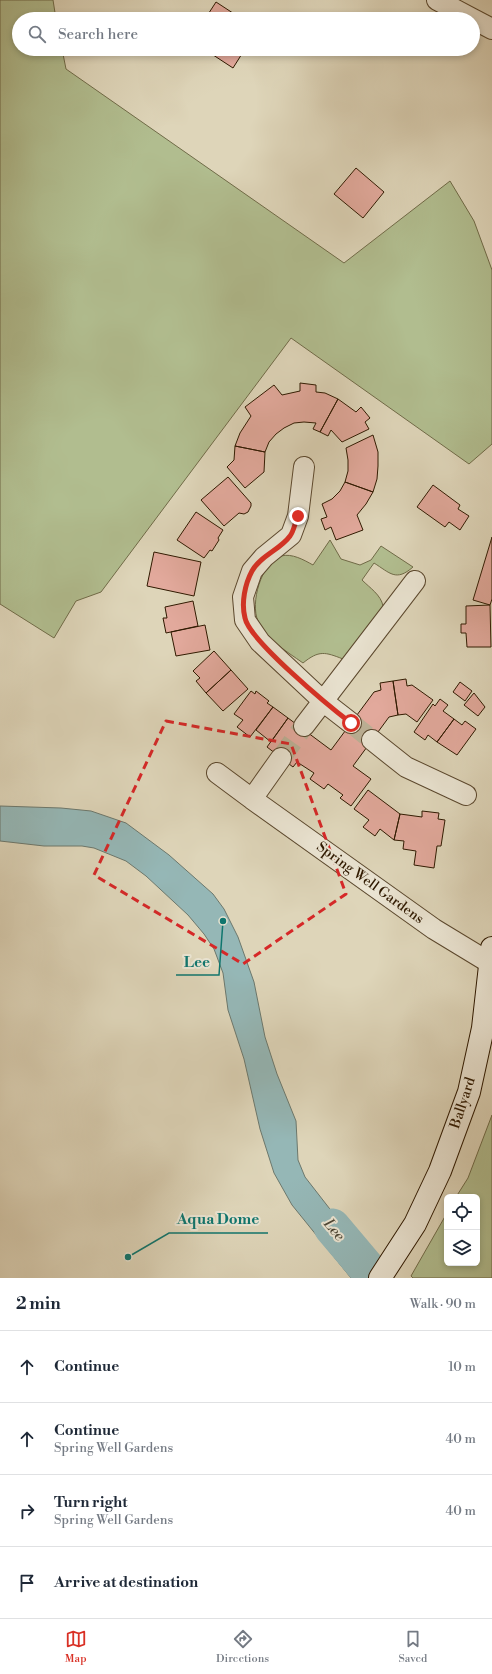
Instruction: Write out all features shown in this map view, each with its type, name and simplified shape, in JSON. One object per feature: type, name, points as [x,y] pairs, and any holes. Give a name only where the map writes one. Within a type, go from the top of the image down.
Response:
[{"type":"street","points":[[437,0],[460,12]]},
{"type":"street","points":[[480,23],[492,29]]},
{"type":"street","points":[[304,467],[298,516],[291,535],[264,557],[252,571],[244,597],[245,620],[260,642],[324,702],[351,723]]},
{"type":"street","points":[[304,726],[324,702],[415,581]]},
{"type":"street","points":[[372,740],[406,767],[466,795]]},
{"type":"street","points":[[252,799],[281,758]]},
{"type":"street","name":"Spring Well Gardens","points":[[217,773],[434,929],[491,956]]},
{"type":"street","name":"Ballyard","points":[[380,1278],[415,1224],[440,1171],[469,1092],[483,1028],[491,956]]},
{"type":"highlighted area","points":[[166,721],[291,744],[346,894],[243,964],[94,875]]},
{"type":"green space","points":[[0,0],[53,0],[55,12],[12,12],[12,56],[63,56],[66,69],[344,263],[450,181],[474,221],[492,270],[492,444],[469,464],[291,338],[101,592],[76,601],[54,638],[0,604]]},
{"type":"green space","points":[[330,540],[341,559],[360,565],[371,560],[381,546],[413,567],[407,572],[397,575],[389,573],[374,563],[362,580],[378,595],[383,606],[343,659],[327,654],[318,654],[303,663],[278,645],[266,634],[258,621],[256,613],[256,594],[263,575],[274,560],[281,556],[289,555],[313,565]]},
{"type":"green space","points":[[492,1115],[492,1278],[413,1278],[411,1276],[444,1218],[444,1266],[480,1266],[480,1194],[458,1194],[468,1178]]},
{"type":"water","points":[[0,806],[61,808],[91,811],[126,823],[169,855],[213,894],[224,909],[238,937],[254,982],[265,1037],[277,1074],[296,1121],[298,1160],[305,1177],[333,1213],[376,1252],[355,1278],[351,1278],[292,1205],[274,1173],[260,1129],[244,1059],[228,1010],[223,973],[214,949],[204,934],[188,915],[146,876],[126,861],[94,848],[82,846],[44,846],[0,841]]},
{"type":"building","points":[[216,2],[231,12],[210,12]]},
{"type":"building","points":[[215,56],[241,56],[233,68]]},
{"type":"building","points":[[356,168],[384,192],[363,218],[334,194]]},
{"type":"building","points":[[300,383],[316,385],[316,392],[325,393],[338,399],[320,432],[313,429],[316,423],[294,423],[276,434],[269,442],[265,452],[235,446],[240,433],[251,416],[245,407],[274,385],[282,395],[300,391]]},
{"type":"building","points":[[338,399],[356,412],[361,407],[370,418],[365,422],[369,429],[342,442],[331,430],[328,436],[320,432]]},
{"type":"building","points":[[373,435],[378,452],[378,466],[377,479],[373,492],[345,482],[348,471],[346,448]]},
{"type":"building","points":[[235,446],[265,452],[264,472],[245,488],[227,467],[234,460]]},
{"type":"building","points":[[228,477],[251,503],[251,506],[248,512],[244,514],[239,513],[224,526],[201,500]]},
{"type":"building","points":[[345,482],[373,492],[357,515],[363,530],[336,540],[331,527],[325,530],[321,519],[327,517],[322,504],[332,499],[340,491]]},
{"type":"building","points":[[433,485],[460,505],[458,509],[469,516],[460,530],[449,522],[445,527],[417,507]]},
{"type":"building","points":[[196,512],[223,530],[212,551],[210,550],[204,558],[177,540]]},
{"type":"building","points":[[492,537],[492,599],[490,605],[473,600]]},
{"type":"building","points":[[154,552],[201,562],[194,596],[147,586]]},
{"type":"building","points":[[193,601],[198,626],[166,633],[163,618],[167,618],[165,607]]},
{"type":"building","points":[[490,605],[491,647],[467,647],[466,633],[461,633],[461,624],[466,624],[466,606]]},
{"type":"building","points":[[205,625],[210,650],[176,656],[171,632]]},
{"type":"building","points":[[214,651],[231,670],[206,693],[196,681],[200,678],[193,671]]},
{"type":"building","points":[[231,670],[248,689],[223,711],[206,693]]},
{"type":"building","points":[[406,679],[407,686],[412,685],[433,700],[417,722],[406,714],[398,715],[393,681]]},
{"type":"building","points":[[393,681],[398,715],[389,717],[353,766],[371,779],[351,806],[340,798],[343,795],[328,784],[324,789],[310,779],[314,773],[297,762],[293,767],[267,747],[288,718],[331,750],[374,692],[381,690],[380,683]]},
{"type":"building","points":[[460,682],[472,691],[465,701],[453,692]]},
{"type":"building","points":[[251,691],[255,694],[256,691],[269,701],[267,703],[273,707],[250,737],[237,727],[243,720],[234,714]]},
{"type":"building","points":[[474,693],[485,707],[478,716],[464,705]]},
{"type":"building","points":[[440,699],[448,705],[443,711],[454,719],[437,742],[428,735],[425,740],[414,732],[433,704],[435,706]]},
{"type":"building","points":[[273,707],[288,718],[271,742],[256,730]]},
{"type":"building","points":[[454,719],[462,725],[465,721],[476,729],[457,755],[437,742]]},
{"type":"building","points":[[368,790],[400,814],[394,840],[380,829],[375,836],[363,827],[369,820],[354,809]]},
{"type":"building","points":[[422,811],[439,813],[438,819],[445,820],[441,846],[437,846],[434,868],[414,865],[416,851],[403,849],[404,841],[394,840],[400,814],[422,817]]},
{"type":"waterway","name":"Lee","points":[[332,1227],[375,1278]]},
{"type":"tunnel","points":[[351,723],[372,740]]},
{"type":"tunnel","points":[[281,758],[304,726]]},
{"type":"place","name":"Lee","points":[[223,921]]},
{"type":"place","name":"Aqua Dome","points":[[128,1257]]},
{"type":"route","points":[[298,516],[291,535],[264,557],[252,571],[244,597],[245,620],[260,642],[324,702],[351,723]]}]
